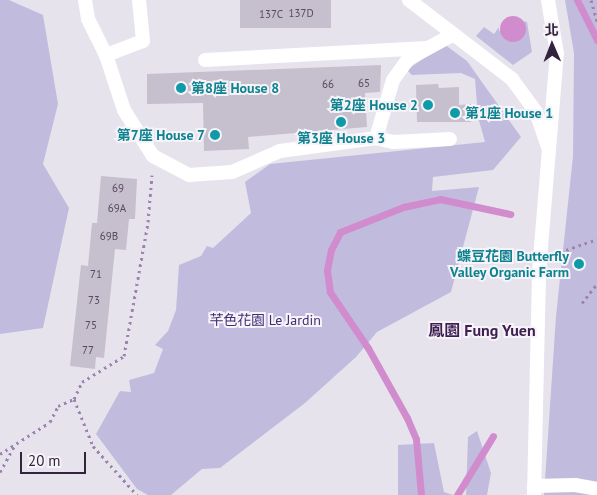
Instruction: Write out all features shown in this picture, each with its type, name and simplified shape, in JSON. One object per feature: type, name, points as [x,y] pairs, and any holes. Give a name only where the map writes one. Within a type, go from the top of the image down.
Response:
[{"type":"street","points":[[85,0],[88,19],[106,55],[124,110],[153,156],[189,175],[212,175],[232,172],[269,153],[376,138],[393,142],[450,139]]},
{"type":"street","points":[[106,55],[142,41],[139,0]]},
{"type":"street","points":[[409,0],[452,35],[512,79],[536,112],[550,153]]},
{"type":"street","points":[[548,0],[557,54],[539,271],[534,491],[575,485],[597,490]]},
{"type":"street","points":[[376,138],[393,80],[408,59],[452,35]]},
{"type":"street","points":[[206,60],[428,48]]},
{"type":"path","points":[[591,0],[597,21]]},
{"type":"path","points":[[0,454],[15,447],[50,422],[58,406],[74,399],[82,382],[124,356],[148,222],[153,156]]},
{"type":"path","points":[[560,252],[597,239]]},
{"type":"path","points":[[582,303],[597,284]]},
{"type":"path","points":[[74,399],[93,446],[137,495]]},
{"type":"path","points":[[0,472],[15,447]]},
{"type":"green space","points":[[0,0],[9,0],[43,15],[58,104],[43,164],[69,208],[43,328],[0,334]]},
{"type":"green space","name":"蝶豆花園 Butterfly Valley Organic Farm","points":[[565,0],[597,0],[597,495],[544,495],[556,316],[573,156],[574,53]]},
{"type":"green space","points":[[523,21],[527,22],[532,52],[513,65],[476,36],[484,27],[494,34],[499,27],[499,31],[525,25]]},
{"type":"green space","name":"芊色花園 Le Jardin","points":[[444,44],[467,61],[521,137],[493,170],[433,177],[432,191],[479,187],[451,292],[377,332],[356,357],[305,403],[220,468],[202,469],[171,495],[148,495],[137,489],[96,434],[120,391],[131,392],[129,380],[154,373],[163,349],[155,345],[168,331],[176,310],[179,265],[201,256],[207,246],[213,248],[251,213],[245,182],[270,164],[485,142],[478,117],[475,79],[461,73],[412,75],[407,70]]},
{"type":"green space","points":[[477,431],[491,473],[487,495],[466,495],[468,437]]},
{"type":"green space","points":[[434,443],[444,492],[453,495],[398,495],[398,445]]},
{"type":"shaded area","points":[[513,16],[522,20],[526,29],[522,38],[513,42],[504,38],[500,29],[504,20]]},
{"type":"building","points":[[240,0],[331,0],[331,28],[240,28]]},
{"type":"building","points":[[381,65],[380,92],[365,93],[367,127],[248,137],[249,149],[204,151],[203,103],[147,104],[147,74]]},
{"type":"building","points":[[438,84],[439,88],[459,87],[459,105],[471,104],[471,122],[417,122],[416,85]]},
{"type":"building","points":[[101,176],[137,179],[135,219],[129,219],[126,250],[115,249],[104,358],[96,357],[95,369],[70,366],[81,265],[88,266],[92,223],[97,223]]},
{"type":"waterway","points":[[577,0],[597,40]]},
{"type":"waterway","points":[[421,495],[416,439],[407,418],[368,348],[330,292],[327,270],[331,250],[340,232],[403,207],[440,199],[510,214]]},
{"type":"waterway","points":[[457,495],[493,436]]},
{"type":"place","name":"第8座 House 8","points":[[181,88]]},
{"type":"place","name":"第2座 House 2","points":[[428,105]]},
{"type":"place","name":"第1座 House 1","points":[[455,113]]},
{"type":"place","name":"第3座 House 3","points":[[341,122]]},
{"type":"place","name":"第7座 House 7","points":[[215,135]]},
{"type":"place","name":"蝶豆花園 Butterfly Valley Organic Farm","points":[[579,264]]},
{"type":"district","name":"鳳園 Fung Yuen","points":[[482,330]]}]
